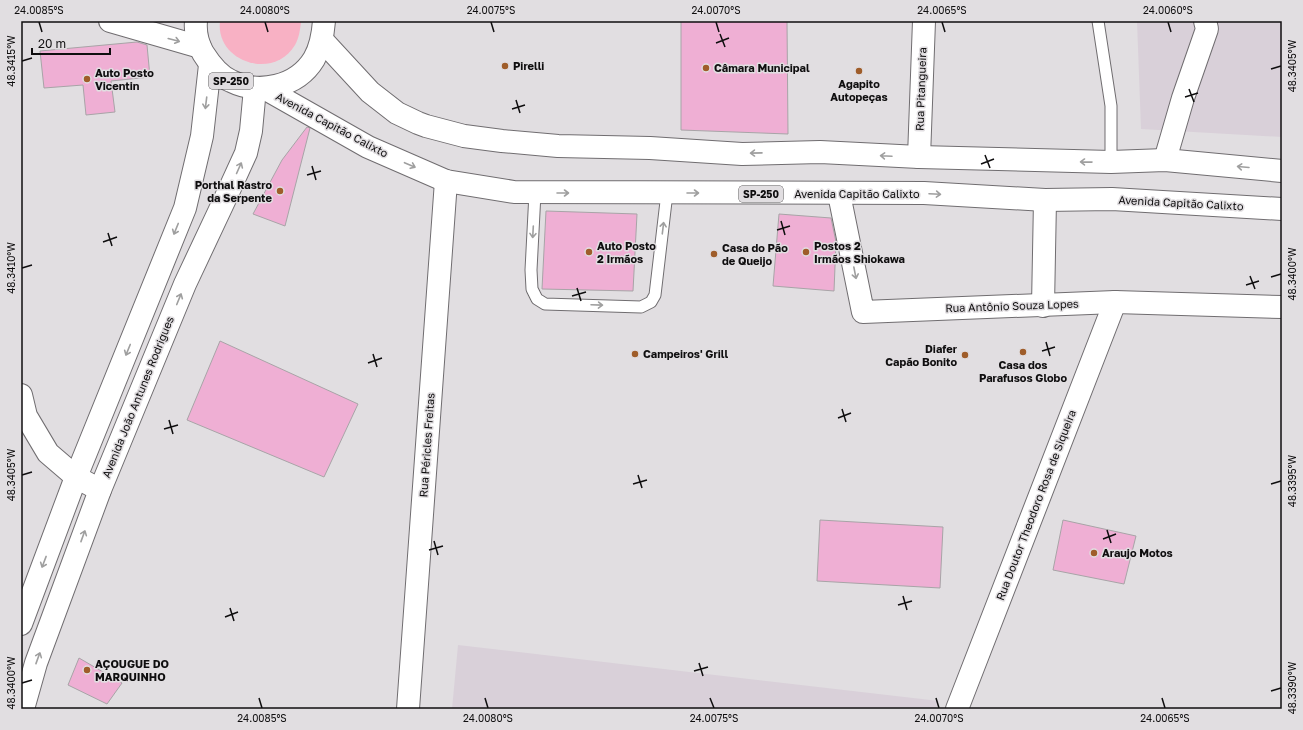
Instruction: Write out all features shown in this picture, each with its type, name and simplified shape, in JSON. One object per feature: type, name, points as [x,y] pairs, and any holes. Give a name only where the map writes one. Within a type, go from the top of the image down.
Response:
[{"type":"street","name":"SP-250","points":[[110,21],[205,56],[230,81],[259,88],[284,84],[301,74],[314,59],[323,31]]},
{"type":"street","name":"SP-250","points":[[21,624],[76,477],[185,208],[202,136],[205,56],[195,27],[196,21]]},
{"type":"street","name":"Rua Pitangueira","points":[[919,157],[924,21]]},
{"type":"street","points":[[1165,160],[1182,98],[1207,29],[1205,21]]},
{"type":"street","name":"SP-250","points":[[323,31],[370,92],[397,113],[418,123],[464,136],[517,143],[558,146],[650,148],[742,154],[820,152],[919,157],[1111,162],[1165,160],[1282,170]]},
{"type":"street","name":"Avenida Capitão Calixto","points":[[259,88],[368,147],[446,181],[514,192],[839,194],[924,193],[1044,200],[1112,199],[1282,209]]},
{"type":"street","name":"Avenida João Antunes Rodrigues","points":[[23,709],[36,663],[100,490],[185,284],[246,153],[259,88]]},
{"type":"street","name":"Rua Péricles Freitas","points":[[408,709],[446,181]]},
{"type":"street","name":"Rua Antônio Souza Lopes","points":[[839,194],[862,312],[1115,302],[1282,307]]},
{"type":"street","points":[[1043,306],[1044,200]]},
{"type":"street","name":"Rua Doutor Theodoro Rosa de Siqueira","points":[[957,709],[1115,302]]},
{"type":"street","points":[[21,394],[26,416],[48,453],[76,477],[100,490]]},
{"type":"lane","points":[[1098,21],[1112,106],[1111,162]]},
{"type":"lane","points":[[535,193],[531,270],[532,289],[537,299],[545,304],[641,306],[651,302],[655,295],[667,193]]},
{"type":"shaded area","points":[[220,21],[301,22],[295,45],[286,56],[274,62],[261,64],[248,62],[236,56],[227,47],[221,35]]},
{"type":"shaded area","points":[[1137,21],[1282,21],[1282,137],[1141,129]]},
{"type":"shaded area","points":[[458,645],[939,701],[936,709],[452,709]]},
{"type":"building","points":[[681,21],[787,21],[788,134],[681,130]]},
{"type":"building","name":"Auto Posto Vicentin","points":[[137,42],[147,45],[150,77],[111,81],[115,112],[86,115],[83,85],[44,88],[40,51]]},
{"type":"building","name":"Porthal Rastro da Serpente","points":[[307,127],[310,128],[285,226],[253,214],[282,160]]},
{"type":"building","name":"Auto Posto 2 Irmãos","points":[[546,211],[637,214],[633,291],[542,289]]},
{"type":"building","name":"Postos 2 Irmãos Shiokawa","points":[[779,214],[831,218],[836,242],[834,291],[773,286]]},
{"type":"building","points":[[220,341],[358,404],[324,477],[187,420]]},
{"type":"building","points":[[820,520],[943,527],[940,588],[817,581]]},
{"type":"building","name":"Araujo Motos","points":[[1063,520],[1136,536],[1124,584],[1053,570]]},
{"type":"building","name":"AÇOUGUE DO MARQUINHO","points":[[79,658],[122,683],[107,704],[68,685]]},
{"type":"place","name":"Pirelli","points":[[505,66]]},
{"type":"place","name":"Câmara Municipal","points":[[706,68]]},
{"type":"place","name":"Agapito Autopeças","points":[[859,71]]},
{"type":"place","name":"Auto Posto Vicentin","points":[[87,79]]},
{"type":"place","name":"Porthal Rastro da Serpente","points":[[280,191]]},
{"type":"place","name":"Auto Posto 2 Irmãos","points":[[589,252]]},
{"type":"place","name":"Postos 2 Irmãos Shiokawa","points":[[806,252]]},
{"type":"place","name":"Casa do Pão de Queijo","points":[[714,254]]},
{"type":"place","name":"Casa dos Parafusos Globo","points":[[1023,352]]},
{"type":"place","name":"Campeiros' Grill","points":[[635,354]]},
{"type":"place","name":"Diafer Capão Bonito","points":[[965,355]]},
{"type":"place","name":"Araujo Motos","points":[[1094,553]]},
{"type":"place","name":"AÇOUGUE DO MARQUINHO","points":[[87,670]]}]
